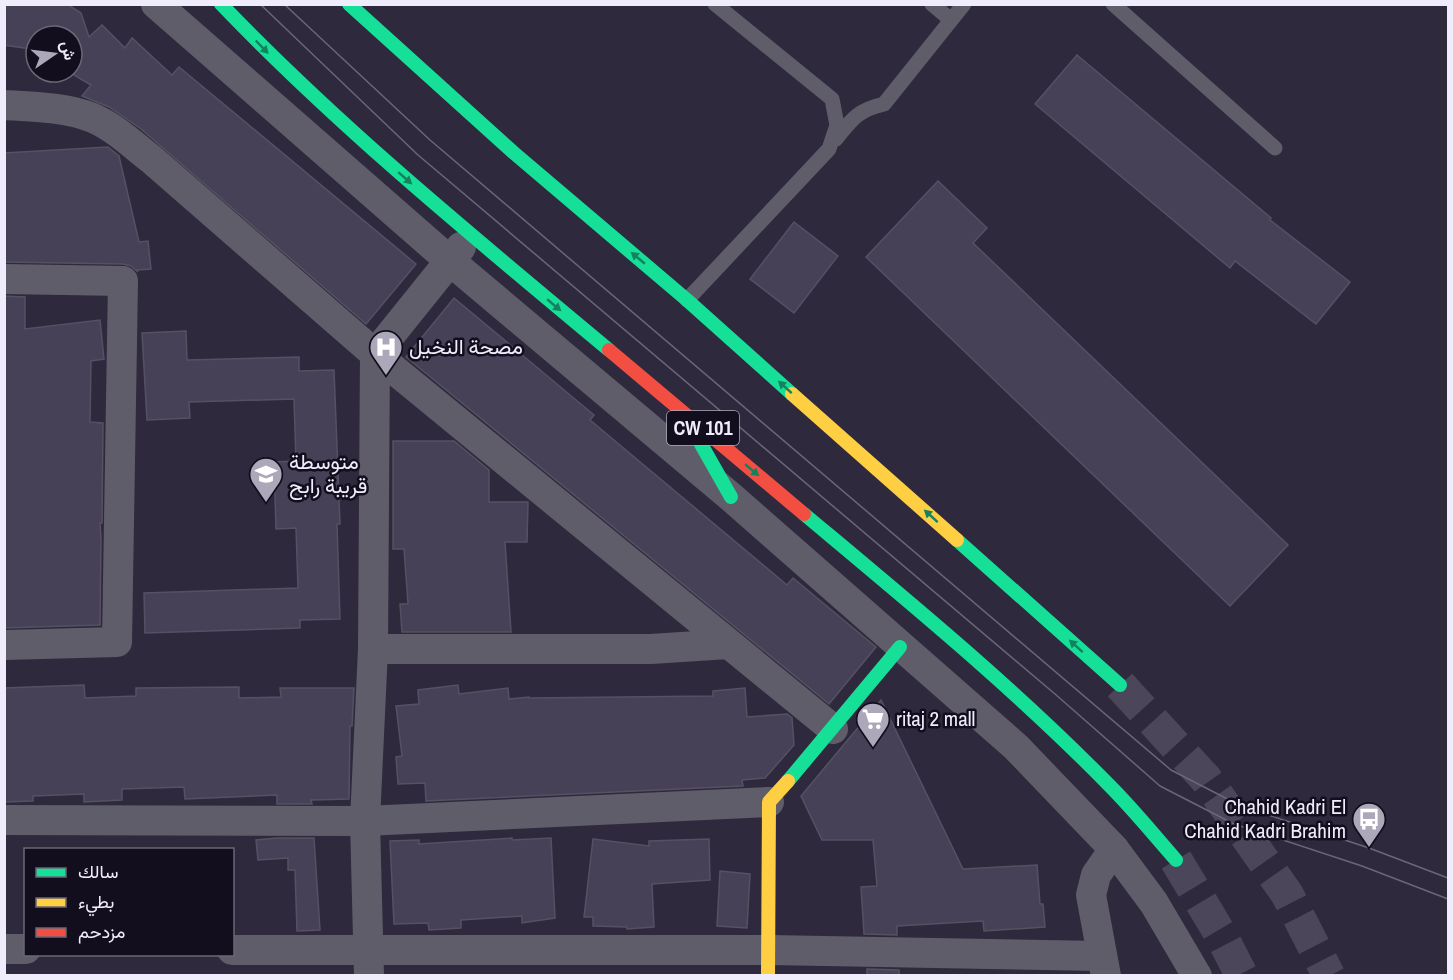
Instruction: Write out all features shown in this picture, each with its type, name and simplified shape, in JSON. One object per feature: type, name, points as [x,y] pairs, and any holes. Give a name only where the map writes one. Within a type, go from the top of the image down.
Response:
[{"type":"main road","name":"CW 101","points":[[221,4],[268,54],[357,136],[471,235],[918,609],[1026,706],[1110,786],[1176,860]]},
{"type":"main road","points":[[349,4],[514,153],[687,300],[1120,685]]},
{"type":"main road","points":[[683,412],[731,497]]},
{"type":"main road","points":[[768,962],[770,802],[900,647]]},
{"type":"street","points":[[156,4],[450,261],[731,497],[1016,747],[1114,849],[1154,903],[1197,975]]},
{"type":"street","points":[[4,105],[60,109],[94,119],[121,136],[151,159],[375,354],[833,729]]},
{"type":"street","points":[[369,963],[365,822],[373,649],[375,354],[471,235]]},
{"type":"street","points":[[4,279],[123,281],[117,642],[4,645]]},
{"type":"street","points":[[373,649],[651,649],[728,644]]},
{"type":"street","points":[[4,820],[365,822],[770,802]]},
{"type":"street","points":[[234,950],[369,963],[768,962],[1103,966],[1091,895],[1096,875],[1114,849]]},
{"type":"street","points":[[4,949],[24,949]]},
{"type":"lane","points":[[716,4],[832,99],[837,125],[829,148]]},
{"type":"lane","points":[[932,4],[951,20]]},
{"type":"lane","points":[[687,300],[829,148],[854,116],[869,108],[884,104],[964,4]]},
{"type":"lane","points":[[1113,4],[1275,148]]},
{"type":"building","points":[[4,4],[67,4],[81,13],[89,37],[102,25],[125,48],[132,38],[172,75],[179,67],[416,264],[366,324],[141,129],[109,107],[82,96],[91,85],[84,81],[84,24],[24,24],[24,48],[4,45]]},
{"type":"building","points":[[1077,55],[1271,218],[1270,220],[1350,282],[1316,324],[1235,261],[1230,268],[1035,104]]},
{"type":"building","points":[[108,147],[119,156],[139,242],[148,241],[151,269],[137,270],[138,272],[131,266],[123,264],[4,262],[4,153]]},
{"type":"building","points":[[938,181],[987,228],[973,243],[1288,545],[1230,606],[866,257]]},
{"type":"building","points":[[794,222],[838,256],[794,313],[750,279]]},
{"type":"building","points":[[4,296],[25,297],[25,329],[100,320],[104,359],[91,361],[90,422],[103,423],[100,625],[4,628]]},
{"type":"building","points":[[454,298],[594,415],[590,420],[787,585],[793,578],[876,647],[829,704],[406,357]]},
{"type":"building","points":[[186,331],[187,360],[299,357],[299,371],[334,370],[340,524],[337,524],[340,619],[300,620],[300,628],[145,633],[144,593],[298,588],[296,528],[276,529],[274,462],[296,461],[294,399],[189,402],[190,418],[147,420],[142,333]]},
{"type":"building","points":[[393,441],[454,441],[489,470],[489,502],[528,502],[527,542],[505,542],[511,632],[402,632],[400,604],[408,604],[404,549],[393,549]]},
{"type":"building","points":[[84,685],[85,698],[136,696],[136,688],[239,687],[239,698],[281,697],[280,688],[354,688],[352,726],[350,726],[349,799],[311,800],[312,804],[277,804],[277,795],[185,799],[184,787],[122,789],[122,800],[84,802],[84,794],[33,796],[33,801],[4,802],[4,688]]},
{"type":"building","points":[[458,685],[459,694],[508,688],[509,699],[713,696],[713,691],[745,688],[747,717],[787,714],[792,718],[794,745],[765,778],[742,780],[743,786],[426,801],[425,783],[398,784],[396,757],[402,756],[396,706],[419,704],[418,690]]},
{"type":"building","points":[[881,700],[963,869],[1037,865],[1040,904],[1043,904],[1045,927],[984,931],[983,921],[897,926],[897,935],[864,934],[861,887],[877,886],[873,840],[822,840],[801,796]]},
{"type":"building","points":[[314,838],[320,930],[297,931],[295,870],[288,870],[288,858],[258,860],[256,840]]},
{"type":"building","points":[[512,838],[512,840],[551,838],[555,918],[522,923],[522,916],[461,920],[461,928],[429,930],[428,923],[394,924],[390,841],[419,840],[419,844]]},
{"type":"building","points":[[593,839],[649,846],[649,841],[709,839],[710,880],[652,884],[654,927],[627,929],[627,927],[593,926],[593,917],[584,917]]},
{"type":"building","points":[[720,871],[750,874],[747,928],[717,926]]},
{"type":"building","points":[[867,969],[899,970],[899,975],[867,975]]},
{"type":"tunnel","points":[[1120,685],[1206,779],[1287,894],[1329,976]]},
{"type":"tunnel","points":[[1176,860],[1222,937],[1242,976]]},
{"type":"tram line","points":[[260,4],[418,155],[1055,694],[1160,786],[1234,824],[1362,866],[1448,899]]},
{"type":"tram line","points":[[284,4],[430,140],[1171,770],[1241,806],[1369,848],[1448,878]]},
{"type":"traffic: fast","points":[[221,4],[361,139],[459,225],[609,350]]},
{"type":"traffic: fast","points":[[349,4],[514,153],[687,300],[792,394]]},
{"type":"traffic: fast","points":[[693,430],[731,497]]},
{"type":"traffic: fast","points":[[804,514],[960,646],[1036,714],[1118,794],[1176,860]]},
{"type":"traffic: fast","points":[[957,540],[1120,685]]},
{"type":"traffic: fast","points":[[788,781],[900,647]]},
{"type":"traffic: slow","points":[[792,394],[957,540]]},
{"type":"traffic: slow","points":[[768,976],[769,802],[788,781]]},
{"type":"traffic: jam","points":[[609,350],[804,514]]},
{"type":"place","name":"مصحة النخيل","points":[[386,376]]},
{"type":"place","name":"متوسطة قريبة رابح","points":[[266,503]]},
{"type":"place","name":"ritaj 2 mall","points":[[873,748]]},
{"type":"place","name":"Chahid Kadri El Chahid Kadri Brahim","points":[[1369,848]]}]
